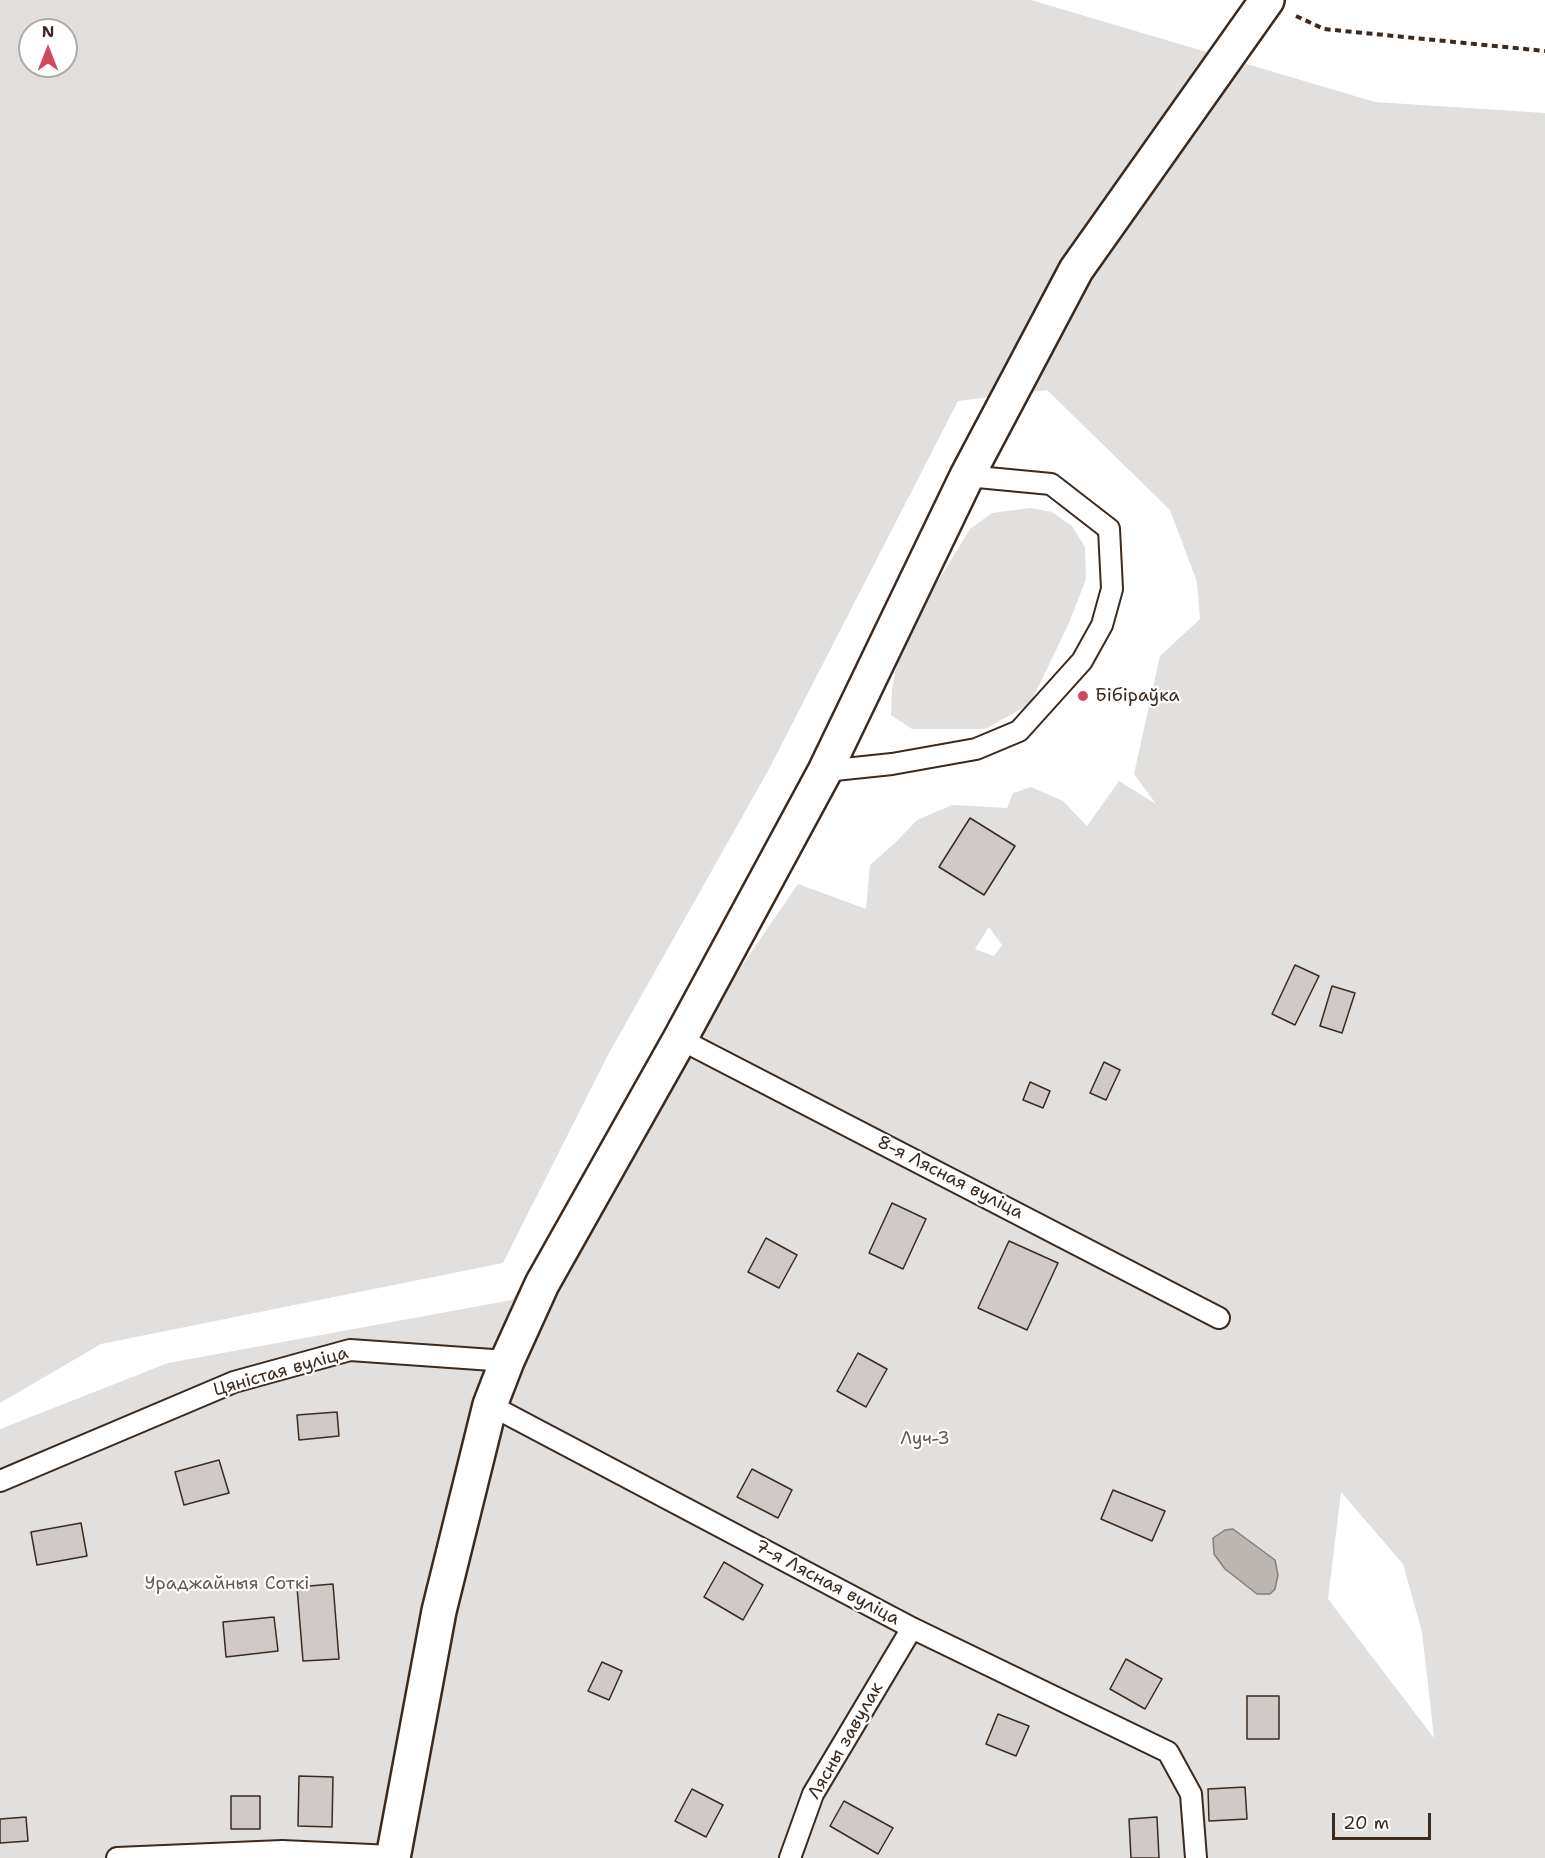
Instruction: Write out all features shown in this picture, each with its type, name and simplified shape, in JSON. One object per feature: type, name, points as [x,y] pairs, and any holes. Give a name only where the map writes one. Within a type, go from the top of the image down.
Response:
[{"type":"street","points":[[393,1857],[440,1611],[490,1405],[542,1284],[680,1039],[825,771],[967,476],[1076,270],[1266,1]]},
{"type":"lane","points":[[825,771],[892,764],[976,749],[1019,731],[1082,661],[1102,625],[1112,589],[1109,529],[1051,484],[967,476]]},
{"type":"lane","name":"8-я Лясная вуліца","points":[[680,1039],[1219,1318]]},
{"type":"lane","name":"Цяністая вуліца","points":[[0,1481],[234,1382],[350,1350],[507,1361]]},
{"type":"lane","name":"7-я Лясная вуліца","points":[[490,1405],[912,1628],[1168,1752],[1191,1794],[1196,1858]]},
{"type":"lane","name":"Лясны завулак","points":[[790,1858],[813,1794],[912,1628]]},
{"type":"lane","points":[[117,1858],[282,1851],[393,1857]]},
{"type":"path","points":[[1266,1],[1324,29],[1545,51]]},
{"type":"green space","points":[[0,0],[1031,0],[1375,102],[1545,113],[1545,1858],[0,1858],[0,1429],[168,1363],[512,1300],[798,884],[866,909],[870,865],[917,820],[952,805],[1007,808],[1013,793],[1031,787],[1063,801],[1087,826],[1119,781],[1156,804],[1134,774],[1160,656],[1200,619],[1197,582],[1170,510],[1047,390],[958,401],[769,769],[608,1055],[503,1263],[101,1344],[0,1403]],"holes":[[[989,927],[1002,945],[994,956],[975,949]],[[1341,1492],[1403,1564],[1422,1632],[1434,1738],[1328,1599]]]},
{"type":"green space","points":[[1030,508],[1052,512],[1072,526],[1085,547],[1086,579],[1069,623],[1030,704],[985,729],[912,729],[891,715],[892,688],[899,653],[925,602],[970,529],[992,513]]},
{"type":"shaded area","points":[[1233,1529],[1275,1560],[1278,1575],[1275,1589],[1270,1594],[1257,1594],[1225,1569],[1214,1554],[1213,1538],[1225,1530]]},
{"type":"building","points":[[970,818],[1015,846],[984,895],[939,867]]},
{"type":"building","points":[[1295,965],[1319,976],[1295,1025],[1272,1014]]},
{"type":"building","points":[[1332,986],[1355,993],[1342,1033],[1320,1026]]},
{"type":"building","points":[[1104,1062],[1120,1070],[1106,1100],[1090,1093]]},
{"type":"building","points":[[1030,1082],[1050,1091],[1043,1108],[1023,1100]]},
{"type":"building","points":[[892,1203],[926,1219],[903,1269],[869,1253]]},
{"type":"building","points":[[766,1238],[797,1255],[779,1288],[748,1272]]},
{"type":"building","points":[[1009,1241],[1058,1263],[1027,1330],[978,1308]]},
{"type":"building","points":[[858,1353],[887,1369],[866,1407],[837,1391]]},
{"type":"building","points":[[337,1412],[339,1436],[299,1440],[297,1415]]},
{"type":"building","points":[[219,1460],[229,1493],[184,1505],[175,1472]]},
{"type":"building","points":[[752,1469],[792,1490],[778,1518],[737,1497]]},
{"type":"building","points":[[1113,1490],[1165,1511],[1152,1541],[1101,1519]]},
{"type":"building","points":[[81,1523],[87,1556],[37,1565],[31,1532]]},
{"type":"building","points":[[724,1562],[763,1585],[743,1620],[704,1597]]},
{"type":"building","points":[[333,1584],[339,1659],[303,1661],[297,1587]]},
{"type":"building","points":[[274,1617],[278,1651],[226,1657],[223,1622]]},
{"type":"building","points":[[1126,1659],[1162,1679],[1145,1709],[1110,1689]]},
{"type":"building","points":[[602,1662],[622,1671],[609,1700],[588,1691]]},
{"type":"building","points":[[1247,1696],[1279,1696],[1279,1739],[1247,1739]]},
{"type":"building","points":[[998,1714],[1029,1726],[1016,1756],[986,1744]]},
{"type":"building","points":[[299,1776],[333,1777],[332,1827],[298,1826]]},
{"type":"building","points":[[1245,1787],[1247,1819],[1209,1821],[1208,1789]]},
{"type":"building","points":[[692,1789],[723,1805],[706,1837],[675,1821]]},
{"type":"building","points":[[231,1796],[260,1796],[260,1829],[231,1829]]},
{"type":"building","points":[[844,1801],[893,1828],[878,1854],[830,1826]]},
{"type":"building","points":[[26,1817],[28,1841],[0,1843],[0,1819]]},
{"type":"building","points":[[1157,1817],[1159,1858],[1131,1858],[1129,1819]]},
{"type":"place","name":"Бібіраўка","points":[[1083,696]]},
{"type":"park label","name":"Луч-3","points":[[925,1439]]},
{"type":"park label","name":"Ураджайныя Соткі","points":[[227,1584]]}]
